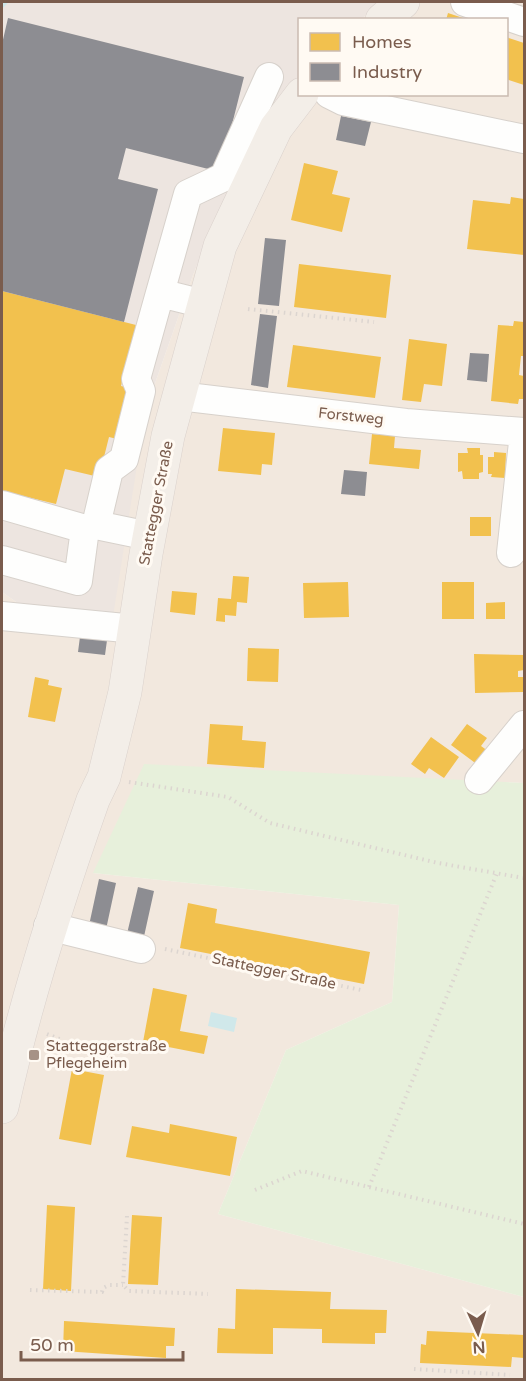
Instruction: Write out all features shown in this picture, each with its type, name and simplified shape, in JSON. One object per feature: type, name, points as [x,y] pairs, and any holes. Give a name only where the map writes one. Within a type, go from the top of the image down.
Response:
[{"type":"main road","points":[[384,18],[403,2]]},
{"type":"main road","name":"Stattegger Straße","points":[[2,1107],[16,1038],[48,926],[93,800],[104,777],[125,692],[149,536],[179,396],[220,246],[276,128],[300,96]]},
{"type":"street","points":[[465,2],[525,22]]},
{"type":"street","points":[[2,560],[78,581],[91,527],[109,470],[124,459],[141,391],[136,380],[188,194],[224,177],[269,77]]},
{"type":"street","points":[[333,96],[343,101],[525,139]]},
{"type":"street","points":[[160,293],[204,304]]},
{"type":"street","name":"Forstweg","points":[[179,396],[406,423],[525,433],[511,553]]},
{"type":"street","points":[[2,505],[91,527],[149,536]]},
{"type":"street","points":[[2,616],[135,629]]},
{"type":"street","points":[[479,780],[525,725]]},
{"type":"street","points":[[48,926],[141,949]]},
{"type":"path","points":[[248,309],[374,322]]},
{"type":"path","points":[[104,777],[228,797],[270,823],[438,863],[525,878]]},
{"type":"path","points":[[369,1187],[497,873]]},
{"type":"path","name":"Stattegger Straße","points":[[141,949],[145,945],[361,990]]},
{"type":"path","points":[[41,1033],[62,1040],[62,1050]]},
{"type":"path","points":[[255,1190],[302,1171],[525,1224]]},
{"type":"path","points":[[123,1285],[127,1216]]},
{"type":"path","points":[[30,1290],[102,1292],[103,1288],[109,1285],[123,1285],[129,1291],[208,1294]]},
{"type":"path","points":[[414,1369],[510,1374]]},
{"type":"shaded area","points":[[2,2],[379,2],[363,18],[298,18],[298,84],[232,180],[193,275],[146,409],[112,623],[29,611],[2,592]]},
{"type":"shaded area","points":[[379,2],[524,2],[524,783],[451,780],[93,873],[399,905],[392,1002],[286,1050],[218,1214],[524,1297],[524,1379],[2,1379],[2,592],[29,611],[146,409],[193,275],[232,180],[298,96],[508,96],[508,18],[363,18]]},
{"type":"green space","points":[[144,764],[524,783],[524,1297],[218,1214],[286,1050],[392,1002],[399,905],[93,873]]},
{"type":"water","points":[[211,1012],[237,1018],[234,1032],[208,1026]]},
{"type":"building: Homes","points":[[448,13],[463,18],[447,18]]},
{"type":"building: Homes","points":[[508,38],[524,43],[524,85],[508,80]]},
{"type":"building: Homes","points":[[304,163],[338,171],[332,194],[350,198],[342,232],[291,220]]},
{"type":"building: Homes","points":[[511,197],[524,199],[524,255],[467,249],[473,200],[510,204]]},
{"type":"building: Homes","points":[[299,264],[391,275],[386,318],[294,307]]},
{"type":"building: Homes","points":[[2,291],[136,325],[121,386],[133,389],[121,440],[109,437],[99,477],[65,469],[56,504],[2,491]]},
{"type":"building: Homes","points":[[514,321],[524,322],[524,356],[521,356],[519,375],[524,376],[524,399],[519,399],[518,404],[491,401],[498,325],[513,326]]},
{"type":"building: Homes","points":[[409,339],[447,344],[442,386],[424,384],[421,402],[402,400]]},
{"type":"building: Homes","points":[[293,345],[381,357],[375,398],[287,387]]},
{"type":"building: Homes","points":[[223,428],[275,433],[272,465],[262,464],[261,475],[218,471]]},
{"type":"building: Homes","points":[[372,434],[395,436],[394,448],[421,450],[419,469],[369,464]]},
{"type":"building: Homes","points":[[467,448],[480,448],[480,455],[483,455],[483,472],[479,473],[479,479],[463,479],[462,471],[458,472],[458,453],[468,453]]},
{"type":"building: Homes","points":[[494,452],[506,453],[505,478],[491,477],[492,474],[488,474],[488,457],[494,457]]},
{"type":"building: Homes","points":[[470,517],[491,517],[491,536],[470,536]]},
{"type":"building: Homes","points":[[233,576],[249,577],[247,603],[237,602],[236,616],[225,615],[225,622],[216,621],[218,598],[231,599]]},
{"type":"building: Homes","points":[[348,582],[349,617],[304,618],[303,583]]},
{"type":"building: Homes","points":[[442,582],[474,582],[474,619],[442,619]]},
{"type":"building: Homes","points":[[172,591],[197,593],[195,615],[170,612]]},
{"type":"building: Homes","points":[[505,602],[505,619],[486,619],[486,603]]},
{"type":"building: Homes","points":[[248,648],[279,649],[278,682],[247,681]]},
{"type":"building: Homes","points":[[474,654],[524,655],[524,670],[518,671],[518,677],[524,677],[524,692],[475,693]]},
{"type":"building: Homes","points":[[35,677],[49,680],[48,685],[62,688],[55,722],[28,717]]},
{"type":"building: Homes","points":[[210,724],[243,726],[242,740],[266,742],[264,768],[207,764]]},
{"type":"building: Homes","points":[[467,724],[487,738],[481,746],[492,754],[482,768],[451,745]]},
{"type":"building: Homes","points":[[431,737],[459,757],[444,778],[429,768],[425,774],[411,764]]},
{"type":"building: Homes","points":[[188,903],[217,909],[215,923],[370,952],[364,984],[180,948]]},
{"type":"building: Homes","points":[[153,988],[187,995],[180,1031],[208,1036],[204,1054],[143,1042]]},
{"type":"building: Homes","points":[[72,1069],[104,1075],[91,1145],[59,1139]]},
{"type":"building: Homes","points":[[170,1124],[237,1137],[230,1176],[126,1157],[132,1126],[169,1133]]},
{"type":"building: Homes","points":[[47,1205],[75,1207],[71,1291],[43,1289]]},
{"type":"building: Homes","points":[[132,1215],[162,1217],[158,1285],[128,1284]]},
{"type":"building: Homes","points":[[236,1289],[331,1292],[330,1309],[387,1310],[386,1333],[375,1333],[375,1344],[322,1343],[322,1329],[273,1328],[273,1354],[217,1353],[218,1328],[235,1329]]},
{"type":"building: Homes","points":[[64,1321],[175,1328],[174,1346],[166,1346],[166,1358],[63,1351]]},
{"type":"building: Homes","points":[[427,1331],[524,1335],[524,1358],[512,1357],[511,1367],[420,1363],[421,1344],[426,1345]]},
{"type":"building: Industry","points":[[8,18],[244,77],[220,172],[126,148],[118,179],[158,189],[124,322],[2,291],[2,44]]},
{"type":"building: Industry","points":[[341,116],[371,122],[365,146],[336,140]]},
{"type":"building: Industry","points":[[265,238],[286,240],[279,306],[258,304]]},
{"type":"building: Industry","points":[[260,314],[277,316],[268,388],[251,385]]},
{"type":"building: Industry","points":[[470,353],[489,354],[487,382],[467,380]]},
{"type":"building: Industry","points":[[344,470],[367,472],[365,496],[341,494]]},
{"type":"building: Industry","points":[[81,629],[108,633],[105,655],[78,652]]},
{"type":"building: Industry","points":[[99,879],[116,883],[105,934],[88,930]]},
{"type":"building: Industry","points":[[138,887],[154,891],[143,941],[126,938]]},
{"type":"place","name":"Statteggerstraße Pflegeheim","points":[[34,1055]]}]
